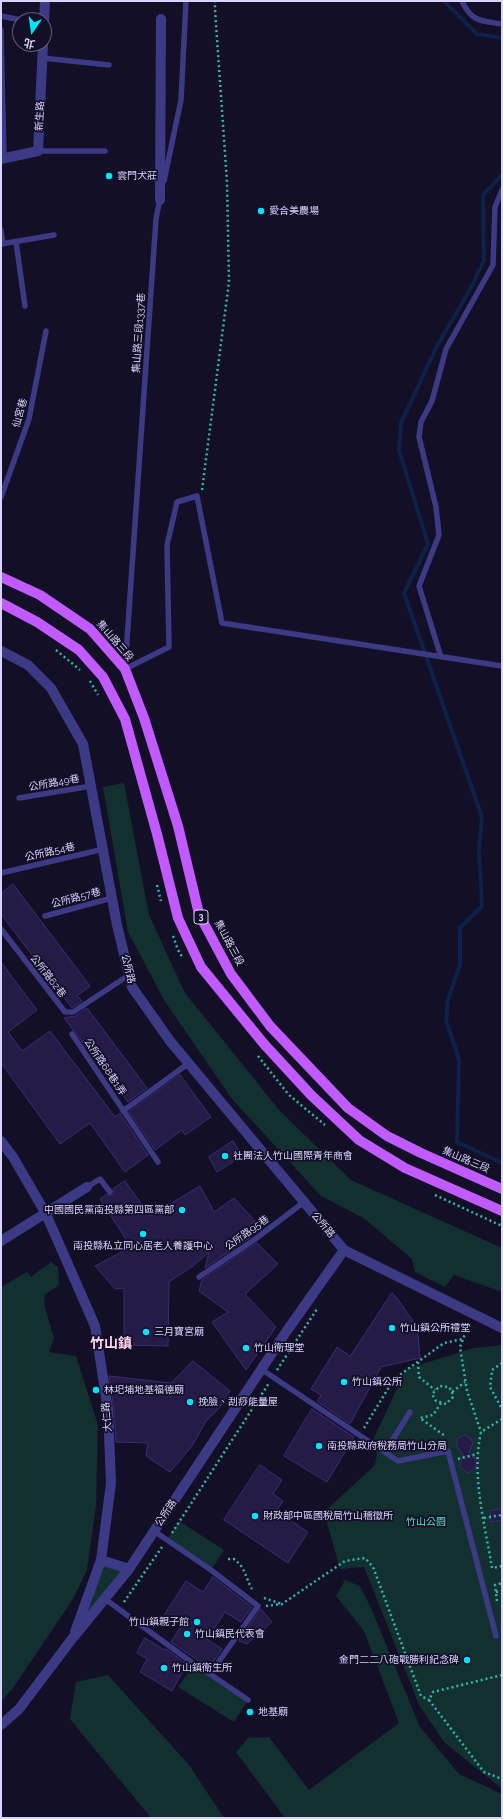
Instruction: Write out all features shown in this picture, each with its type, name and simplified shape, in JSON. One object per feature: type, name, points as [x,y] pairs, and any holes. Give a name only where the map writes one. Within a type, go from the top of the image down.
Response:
[{"type":"main road","name":"集山路三段","points":[[1,577],[40,595],[90,629],[125,669],[144,718],[178,826],[199,914],[231,974],[270,1026],[348,1108],[387,1136],[421,1153],[502,1188]]},
{"type":"main road","name":"3","points":[[1,603],[37,622],[79,650],[103,677],[125,719],[157,834],[178,918],[201,967],[240,1015],[310,1095],[358,1140],[405,1168],[502,1211]]},
{"type":"street","points":[[44,12],[45,1]]},
{"type":"street","points":[[160,200],[161,19]]},
{"type":"street","name":"新生路","points":[[38,151],[43,52]]},
{"type":"street","points":[[2,158],[38,151]]},
{"type":"street","name":"公所路","points":[[1,651],[28,665],[51,688],[83,744],[104,849],[117,926],[132,987],[170,1041],[344,1250],[502,1328]]},
{"type":"street","name":"大仁路","points":[[1,1142],[13,1157],[46,1214],[95,1326],[108,1410],[111,1484],[101,1560],[72,1639]]},
{"type":"street","points":[[1,1241],[87,1187]]},
{"type":"street","name":"公所路","points":[[1,1725],[19,1709],[72,1639],[129,1569],[261,1369],[344,1250]]},
{"type":"street","points":[[101,1560],[129,1569]]},
{"type":"lane","name":"集山路三段1337巷","points":[[125,669],[156,219],[181,100],[186,1]]},
{"type":"lane","points":[[462,1],[466,10],[478,21],[502,24]]},
{"type":"lane","points":[[1,16],[12,18]]},
{"type":"lane","points":[[1,30],[2,158]]},
{"type":"lane","points":[[43,58],[109,65]]},
{"type":"lane","points":[[38,151],[105,151]]},
{"type":"lane","points":[[441,656],[419,586],[439,535],[436,508],[420,437],[422,422],[432,401],[446,349],[493,265],[495,207],[502,190]]},
{"type":"lane","points":[[1,230],[2,244],[54,235]]},
{"type":"lane","points":[[16,242],[24,306]]},
{"type":"lane","name":"仙宮巷","points":[[1,497],[29,419],[46,331]]},
{"type":"lane","points":[[125,669],[169,647],[168,545],[177,502],[197,496],[222,623],[502,666]]},
{"type":"lane","name":"公所路49巷","points":[[19,798],[91,786]]},
{"type":"lane","name":"公所路54巷","points":[[1,873],[104,849]]},
{"type":"lane","name":"公所路57巷","points":[[44,916],[112,898]]},
{"type":"lane","name":"公所路62巷","points":[[1,929],[65,1012],[73,1012],[129,975]]},
{"type":"lane","name":"公所路68巷1弄","points":[[72,1034],[158,1162]]},
{"type":"lane","points":[[123,1111],[189,1063]]},
{"type":"lane","points":[[87,1187],[100,1179],[110,1192]]},
{"type":"lane","name":"公所路95巷","points":[[199,1277],[254,1240],[304,1202]]},
{"type":"lane","points":[[261,1369],[400,1461],[448,1451],[496,1636]]},
{"type":"lane","points":[[385,1452],[410,1412]]},
{"type":"lane","points":[[154,1532],[211,1570],[258,1606],[210,1674]]},
{"type":"lane","points":[[105,1599],[194,1664],[248,1700]]},
{"type":"path","points":[[202,494],[229,282],[227,182],[215,1]]},
{"type":"path","points":[[119,1609],[167,1540],[272,1377],[320,1306]]},
{"type":"path","points":[[468,1326],[460,1347],[467,1391],[481,1432],[477,1454],[480,1496],[492,1568],[502,1566]]},
{"type":"path","points":[[360,1434],[394,1379],[444,1343],[463,1339]]},
{"type":"path","points":[[418,1362],[419,1377],[435,1390]]},
{"type":"path","points":[[502,1364],[492,1370],[490,1387],[502,1409]]},
{"type":"path","points":[[452,1392],[465,1382]]},
{"type":"path","points":[[440,1386],[449,1387],[452,1392],[453,1397],[446,1404],[436,1401],[432,1394],[440,1386]]},
{"type":"path","points":[[441,1403],[433,1415],[420,1418],[446,1436]]},
{"type":"path","points":[[481,1432],[502,1419]]},
{"type":"path","points":[[461,1458],[477,1454]]},
{"type":"path","points":[[484,1518],[502,1515]]},
{"type":"path","points":[[258,1606],[275,1606],[282,1604],[345,1561],[364,1558],[373,1567],[421,1696],[430,1700],[484,1772],[502,1779]]},
{"type":"path","points":[[228,1559],[234,1559],[245,1569],[247,1580],[253,1591]]},
{"type":"path","points":[[496,1592],[502,1591]]},
{"type":"path","points":[[258,1594],[263,1598],[282,1604]]},
{"type":"path","points":[[430,1700],[433,1692],[502,1675]]},
{"type":"green space","points":[[124,783],[149,915],[185,993],[280,1111],[351,1180],[502,1248],[502,1292],[454,1275],[445,1287],[415,1272],[412,1259],[365,1219],[321,1196],[232,1099],[164,1000],[128,932],[103,787]]},
{"type":"green space","points":[[51,1262],[58,1267],[59,1285],[44,1295],[45,1308],[54,1338],[49,1352],[76,1356],[98,1425],[96,1506],[87,1570],[73,1599],[13,1688],[1,1702],[1,1287],[27,1272],[31,1277]]},
{"type":"green space","name":"竹山公園","points":[[502,1345],[502,1789],[444,1742],[419,1705],[364,1567],[340,1569],[324,1512],[375,1465],[377,1454],[373,1440],[406,1369],[473,1348]]},
{"type":"green space","points":[[179,1521],[224,1550],[211,1570],[167,1540]]},
{"type":"green space","points":[[101,1560],[129,1569],[82,1628]]},
{"type":"green space","points":[[345,1580],[360,1586],[371,1608],[420,1727],[459,1774],[502,1794],[502,1818],[285,1818],[236,1752],[248,1738],[269,1737],[309,1790],[399,1723],[364,1631],[336,1596]]},
{"type":"green space","points":[[194,1664],[248,1700],[234,1722],[178,1687]]},
{"type":"green space","points":[[108,1675],[189,1765],[224,1818],[151,1818],[70,1719],[76,1682]]},
{"type":"building","points":[[13,884],[90,986],[77,996],[82,1001],[72,1008],[1,914],[1,894]]},
{"type":"building","points":[[1,962],[37,1010],[8,1032],[22,1051],[50,1031],[115,1117],[120,1113],[148,1155],[125,1172],[90,1123],[60,1144],[1,1063]]},
{"type":"building","points":[[87,1008],[147,1088],[128,1102],[64,1018],[75,1016]]},
{"type":"building","points":[[180,1075],[211,1117],[185,1135],[182,1130],[155,1150],[129,1112]]},
{"type":"building","name":"社團法人竹山國際青年商會","points":[[233,1141],[242,1156],[217,1172],[209,1157]]},
{"type":"building","points":[[125,1181],[150,1216],[200,1186],[214,1212],[234,1198],[255,1221],[244,1230],[251,1237],[205,1268],[209,1252],[193,1266],[169,1282],[168,1346],[124,1345],[124,1288],[115,1289],[95,1266],[131,1247],[100,1199],[107,1194],[112,1196],[114,1193],[113,1189]]},
{"type":"building","points":[[257,1243],[278,1264],[245,1294],[276,1327],[246,1370],[212,1322],[228,1312],[199,1291],[202,1280]]},
{"type":"building","points":[[392,1293],[413,1321],[418,1335],[420,1358],[381,1367],[350,1424],[317,1401],[321,1395],[311,1389],[337,1347],[350,1356]]},
{"type":"building","points":[[193,1361],[230,1391],[219,1408],[206,1421],[192,1446],[170,1472],[146,1456],[148,1443],[116,1442],[114,1410],[109,1376],[171,1383]]},
{"type":"building","name":"南投縣政府稅務局竹山分局","points":[[312,1409],[354,1437],[327,1482],[284,1456]]},
{"type":"building","points":[[466,1435],[473,1442],[469,1453],[477,1460],[475,1469],[467,1473],[460,1466],[463,1455],[456,1445],[458,1438]]},
{"type":"building","name":"財政部中區國稅局竹山稽徵所","points":[[260,1465],[282,1480],[273,1494],[283,1501],[276,1511],[308,1532],[288,1563],[224,1520]]},
{"type":"building","points":[[502,1509],[502,1520],[491,1522],[490,1511]]},
{"type":"building","name":"竹山鎮親子館","points":[[213,1577],[252,1607],[241,1622],[225,1612],[207,1639],[222,1649],[209,1668],[171,1642],[181,1626],[164,1615],[186,1581],[203,1592]]},
{"type":"building","points":[[261,1609],[272,1622],[247,1644],[239,1641]]},
{"type":"building","name":"竹山鎮衛生所","points":[[145,1638],[165,1650],[166,1649],[187,1664],[172,1691],[140,1672],[147,1659],[137,1653]]},
{"type":"waterway","points":[[444,1],[477,34],[502,38]]},
{"type":"waterway","points":[[502,175],[483,195],[484,260],[472,286],[437,346],[401,423],[399,450],[428,544],[404,593],[482,817],[479,850],[482,906],[460,928],[460,965],[448,999],[446,1021],[459,1059],[457,1142],[502,1163]]},
{"type":"place","name":"雲門犬莊","points":[[109,176]]},
{"type":"place","name":"愛合美農場","points":[[261,211]]},
{"type":"place","name":"社團法人竹山國際青年商會","points":[[225,1156]]},
{"type":"place","name":"中國國民黨南投縣第四區黨部","points":[[182,1210]]},
{"type":"place","name":"南投縣私立同心居老人養護中心","points":[[143,1234]]},
{"type":"place","name":"竹山鎮公所禮堂","points":[[392,1328]]},
{"type":"place","name":"三月寶宮廟","points":[[146,1332]]},
{"type":"place","name":"竹山衛理堂","points":[[246,1348]]},
{"type":"place","name":"竹山鎮公所","points":[[344,1382]]},
{"type":"place","name":"林圯埔地基福德廟","points":[[96,1390]]},
{"type":"place","name":"挽臉、刮痧能量屋","points":[[190,1402]]},
{"type":"place","name":"南投縣政府稅務局竹山分局","points":[[319,1446]]},
{"type":"place","name":"財政部中區國稅局竹山稽徵所","points":[[255,1516]]},
{"type":"place","name":"竹山鎮親子館","points":[[197,1622]]},
{"type":"place","name":"竹山鎮民代表會","points":[[187,1634]]},
{"type":"place","name":"金門二二八砲戰勝利紀念碑","points":[[467,1660]]},
{"type":"place","name":"竹山鎮衛生所","points":[[164,1668]]},
{"type":"place","name":"地基廟","points":[[250,1712]]},
{"type":"district","name":"竹山鎮","points":[[111,1344]]}]
